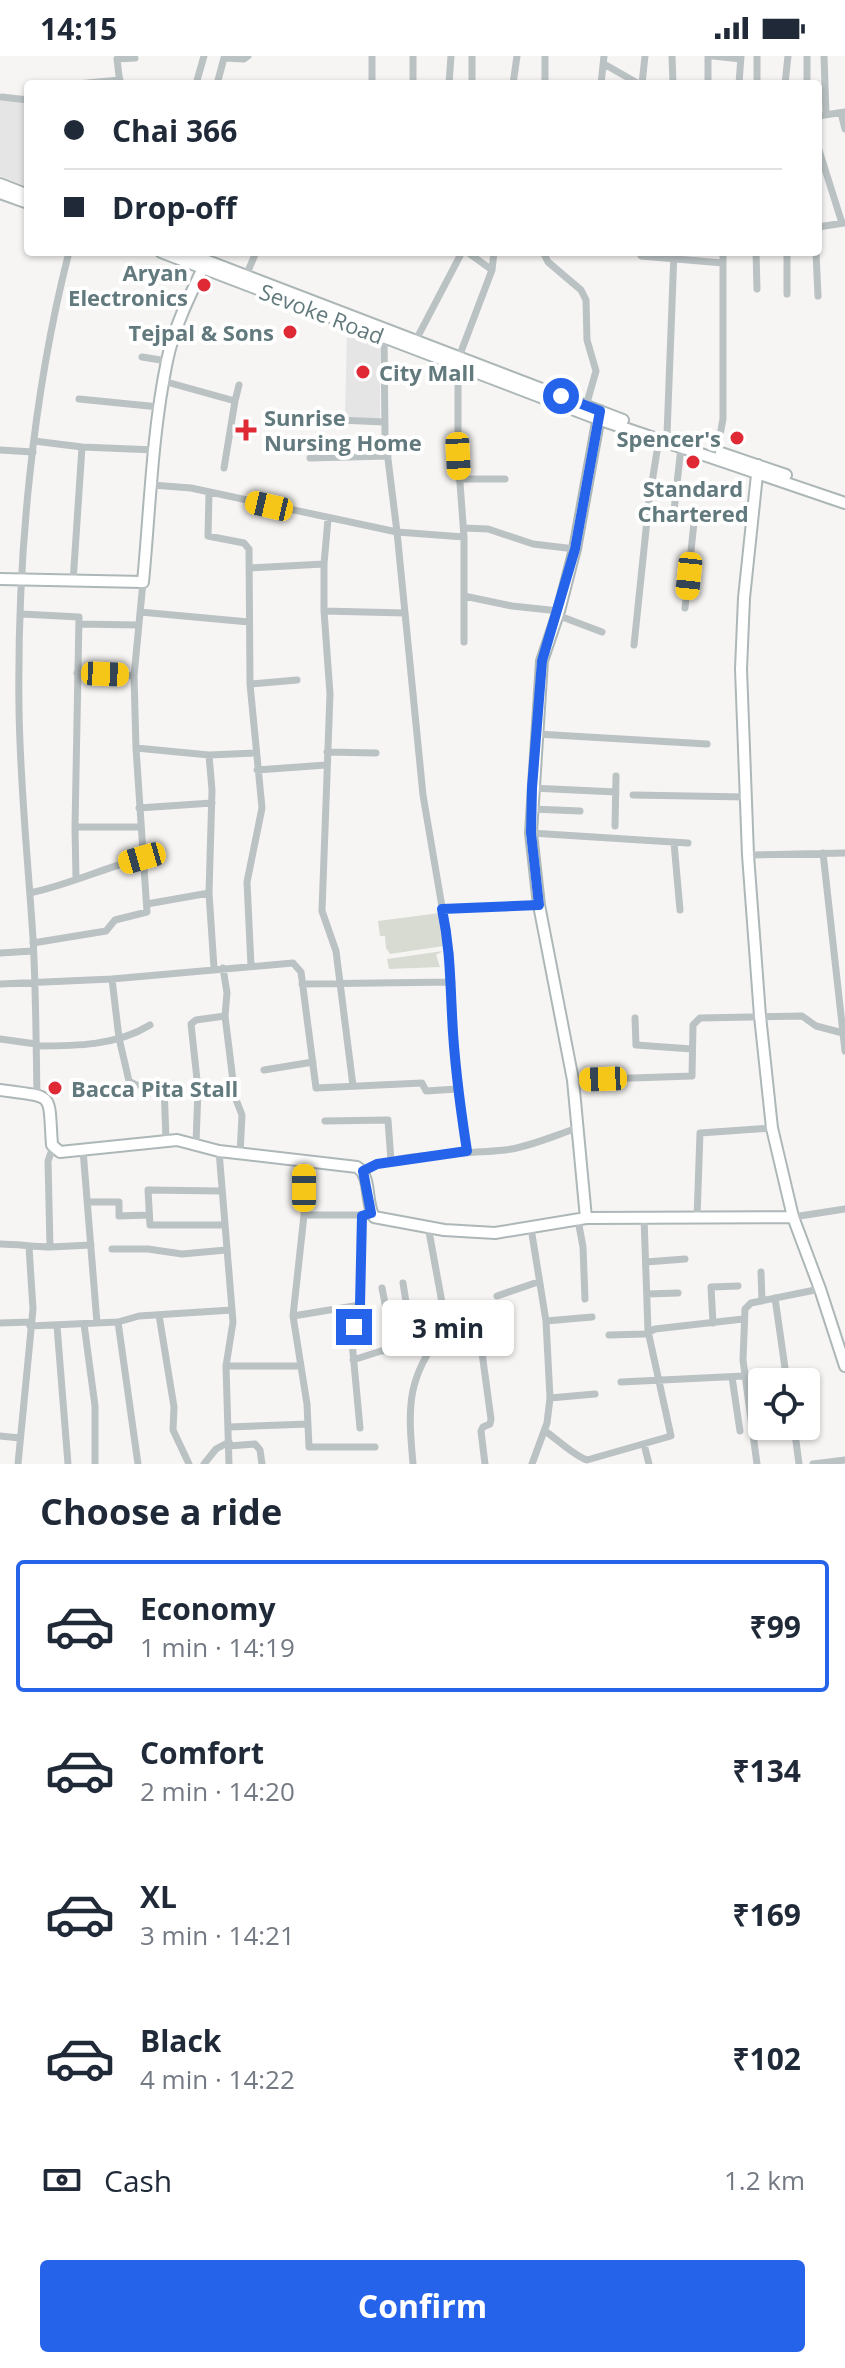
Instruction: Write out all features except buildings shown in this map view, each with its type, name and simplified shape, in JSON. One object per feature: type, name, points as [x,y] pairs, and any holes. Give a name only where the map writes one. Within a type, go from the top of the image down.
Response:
[{"type":"street","points":[[120,80],[117,59],[134,56]]},
{"type":"street","points":[[197,80],[204,56]]},
{"type":"street","points":[[218,80],[224,58],[244,59],[248,56]]},
{"type":"street","points":[[372,56],[372,80]]},
{"type":"street","points":[[413,56],[413,80]]},
{"type":"street","points":[[449,80],[451,56]]},
{"type":"street","points":[[472,56],[472,80]]},
{"type":"street","points":[[514,80],[517,56]]},
{"type":"street","points":[[545,56],[545,80]]},
{"type":"street","points":[[641,80],[645,56]]},
{"type":"street","points":[[672,56],[673,80]]},
{"type":"street","points":[[708,80],[710,56],[741,57],[739,80]]},
{"type":"street","points":[[757,56],[757,80]]},
{"type":"street","points":[[785,80],[788,56]]},
{"type":"street","points":[[807,56],[807,80]]},
{"type":"street","points":[[824,56],[822,115],[843,112],[845,129]]},
{"type":"street","points":[[602,80],[604,60],[634,80]]},
{"type":"street","points":[[2,97],[24,100]]},
{"type":"street","points":[[822,159],[844,223],[822,226]]},
{"type":"street","points":[[0,184],[24,193]]},
{"type":"street","points":[[0,193],[24,202]]},
{"type":"street","points":[[37,1096],[35,983],[23,825],[19,706],[23,579],[34,441],[55,307],[68,256]]},
{"type":"street","name":"Sevoke Road","points":[[176,256],[246,276],[385,333],[416,340],[459,361],[586,406],[599,415]]},
{"type":"street","name":"Sevoke Road","points":[[191,256],[599,415],[717,452],[757,469]]},
{"type":"street","points":[[246,276],[254,256]]},
{"type":"street","points":[[416,340],[462,256]]},
{"type":"street","points":[[470,256],[492,270]]},
{"type":"street","points":[[464,642],[459,361],[492,270],[494,256]]},
{"type":"street","points":[[545,256],[581,290],[586,300],[587,340],[596,371],[586,406]]},
{"type":"street","points":[[634,645],[649,501],[663,437],[674,256]]},
{"type":"street","points":[[680,256],[723,263]]},
{"type":"street","points":[[717,452],[723,419],[723,256]]},
{"type":"street","points":[[756,256],[757,289]]},
{"type":"street","points":[[787,256],[787,294]]},
{"type":"street","points":[[816,256],[818,296]]},
{"type":"street","points":[[0,953],[106,931],[115,920],[147,912],[136,748],[134,676],[138,625],[163,381],[178,322],[205,264]]},
{"type":"street","points":[[385,333],[384,422],[423,795],[452,982],[457,1089],[467,1151]]},
{"type":"street","points":[[142,357],[167,361]]},
{"type":"street","points":[[163,381],[235,401]]},
{"type":"street","points":[[224,468],[239,385]]},
{"type":"street","points":[[79,399],[159,407]]},
{"type":"street","points":[[585,1299],[573,1080],[539,905],[531,833],[542,661],[575,549],[599,415]]},
{"type":"street","points":[[294,418],[384,422]]},
{"type":"street","name":"Sevoke Road","points":[[663,437],[681,447],[845,496]]},
{"type":"street","points":[[34,441],[82,447],[155,450]]},
{"type":"street","points":[[73,582],[82,447]]},
{"type":"street","points":[[681,447],[674,511],[695,513],[685,608]]},
{"type":"street","points":[[0,450],[33,452]]},
{"type":"street","points":[[310,458],[388,456]]},
{"type":"street","points":[[757,469],[741,634],[748,855],[760,1016],[772,1128],[793,1217],[844,1358]]},
{"type":"street","name":"Sevoke Road","points":[[773,474],[845,503]]},
{"type":"street","points":[[459,479],[505,479]]},
{"type":"street","points":[[152,485],[209,493],[397,532],[464,537]]},
{"type":"street","points":[[209,493],[207,534],[211,538],[248,545],[250,684],[262,818],[247,882],[251,966]]},
{"type":"street","points":[[328,519],[324,611],[330,685],[322,911],[333,939],[341,982],[353,1086]]},
{"type":"street","points":[[464,528],[488,529],[533,544],[575,549]]},
{"type":"street","points":[[249,568],[324,564]]},
{"type":"street","points":[[0,579],[143,582]]},
{"type":"street","points":[[464,596],[558,613],[602,632]]},
{"type":"street","points":[[324,611],[405,613]]},
{"type":"street","points":[[140,612],[249,622]]},
{"type":"street","points":[[22,614],[79,617],[76,879]]},
{"type":"street","points":[[79,624],[138,625]]},
{"type":"street","points":[[77,673],[134,676]]},
{"type":"street","points":[[250,684],[297,680]]},
{"type":"street","points":[[537,734],[707,744]]},
{"type":"street","points":[[136,748],[209,755],[256,753]]},
{"type":"street","points":[[327,752],[376,753]]},
{"type":"street","points":[[209,755],[212,803],[209,893],[214,968]]},
{"type":"street","points":[[257,770],[326,765]]},
{"type":"street","points":[[615,826],[616,776]]},
{"type":"street","points":[[532,788],[616,792]]},
{"type":"street","points":[[633,795],[746,797]]},
{"type":"street","points":[[139,808],[212,803]]},
{"type":"street","points":[[532,809],[580,811]]},
{"type":"street","points":[[75,827],[140,827]]},
{"type":"street","points":[[531,833],[688,843]]},
{"type":"street","points":[[674,843],[680,910]]},
{"type":"street","points":[[823,853],[845,1051]]},
{"type":"street","points":[[748,855],[845,853]]},
{"type":"street","points":[[30,893],[142,858]]},
{"type":"street","points":[[147,904],[209,893]]},
{"type":"street","points":[[442,909],[539,905]]},
{"type":"street","points":[[0,984],[112,979],[214,968],[295,964],[300,969],[316,1088],[422,1083],[426,1091],[457,1089]]},
{"type":"street","points":[[223,968],[227,993],[225,1016],[235,1097],[242,1115],[240,1154]]},
{"type":"street","points":[[112,979],[119,1038],[129,1081],[136,1085],[164,1085]]},
{"type":"street","points":[[302,984],[452,982]]},
{"type":"street","points":[[196,1143],[198,1089],[191,1024],[196,1020],[225,1016]]},
{"type":"street","points":[[573,1080],[692,1076],[693,1025],[697,1019],[803,1016],[816,1026],[844,1037]]},
{"type":"street","points":[[635,1018],[636,1045],[692,1049]]},
{"type":"street","points":[[0,1039],[36,1045],[80,1045],[119,1038],[150,1025]]},
{"type":"street","points":[[264,1070],[313,1062]]},
{"type":"street","points":[[163,1074],[166,1140]]},
{"type":"street","points":[[0,1090],[37,1096],[46,1099],[50,1105],[53,1147],[48,1161],[50,1247]]},
{"type":"street","points":[[325,1121],[388,1120],[391,1161]]},
{"type":"street","points":[[363,1171],[391,1161],[467,1151],[513,1149],[578,1128]]},
{"type":"street","points":[[697,1218],[699,1134],[772,1128]]},
{"type":"street","points":[[53,1147],[60,1152],[166,1140],[196,1143],[240,1154],[357,1167],[363,1171]]},
{"type":"street","points":[[83,1150],[97,1323]]},
{"type":"street","points":[[219,1151],[232,1310],[226,1366],[229,1464]]},
{"type":"street","points":[[304,1160],[304,1215],[293,1316],[309,1447],[375,1447]]},
{"type":"street","points":[[360,1428],[352,1337],[360,1305],[366,1215],[363,1171]]},
{"type":"street","points":[[221,1191],[148,1190],[148,1215],[150,1225],[224,1225]]},
{"type":"street","points":[[87,1202],[119,1202],[119,1216],[148,1215]]},
{"type":"street","points":[[304,1215],[366,1215],[469,1233],[531,1228],[582,1219],[793,1217],[845,1209]]},
{"type":"street","points":[[545,1431],[587,1460],[671,1436],[648,1331],[644,1218]]},
{"type":"street","points":[[428,1226],[449,1341]]},
{"type":"street","points":[[531,1228],[546,1321],[550,1398],[545,1431],[532,1464]]},
{"type":"street","points":[[0,1244],[29,1247],[91,1245]]},
{"type":"street","points":[[18,1464],[33,1299],[29,1247]]},
{"type":"street","points":[[112,1249],[148,1249],[182,1254],[226,1250]]},
{"type":"street","points":[[646,1262],[685,1259]]},
{"type":"street","points":[[761,1272],[762,1301]]},
{"type":"street","points":[[497,1296],[538,1282]]},
{"type":"street","points":[[403,1283],[413,1346]]},
{"type":"street","points":[[713,1323],[711,1287],[738,1286]]},
{"type":"street","points":[[382,1288],[394,1349]]},
{"type":"street","points":[[757,1464],[744,1376],[743,1319],[748,1304],[820,1289]]},
{"type":"street","points":[[647,1294],[678,1293]]},
{"type":"street","points":[[775,1298],[785,1368]]},
{"type":"street","points":[[293,1316],[360,1305]]},
{"type":"street","points":[[0,1323],[57,1326],[118,1322],[139,1316],[232,1310]]},
{"type":"street","points":[[159,1315],[174,1407],[173,1430],[189,1464]]},
{"type":"street","points":[[546,1321],[592,1317]]},
{"type":"street","points":[[609,1335],[743,1319]]},
{"type":"street","points":[[118,1322],[138,1464]]},
{"type":"street","points":[[84,1324],[95,1406],[95,1464]]},
{"type":"street","points":[[57,1326],[68,1464]]},
{"type":"street","points":[[353,1360],[394,1349],[480,1338],[491,1419],[490,1424],[481,1431],[485,1464]]},
{"type":"street","points":[[413,1464],[409,1401],[418,1370],[435,1343]]},
{"type":"street","points":[[226,1366],[299,1366]]},
{"type":"street","points":[[621,1382],[744,1376]]},
{"type":"street","points":[[732,1377],[740,1431]]},
{"type":"street","points":[[550,1398],[595,1394]]},
{"type":"street","points":[[229,1427],[308,1424]]},
{"type":"street","points":[[0,1436],[20,1438]]},
{"type":"street","points":[[796,1440],[799,1464]]},
{"type":"street","points":[[204,1464],[216,1449],[229,1444],[255,1444],[260,1450],[262,1464]]},
{"type":"street","points":[[644,1444],[649,1464]]},
{"type":"street","points":[[813,1464],[845,1460]]},
{"type":"shaded area","points":[[0,99],[24,102],[24,185],[0,176]]},
{"type":"shaded area","points":[[347,333],[380,345],[380,419],[345,417]]},
{"type":"shaded area","points":[[440,913],[444,946],[390,954],[385,936],[380,936],[378,921]]},
{"type":"shaded area","points":[[443,951],[436,955],[440,967],[389,969],[387,959]]},
{"type":"place","name":"Aryan Electronics","points":[[204,285]]},
{"type":"place","name":"Tejpal & Sons","points":[[290,332]]},
{"type":"place","name":"City Mall","points":[[363,372]]},
{"type":"place","name":"Sunrise Nursing Home","points":[[246,430]]},
{"type":"place","name":"Spencer's","points":[[737,438]]},
{"type":"place","name":"Standard Chartered","points":[[693,462]]},
{"type":"place","name":"Bacca Pita Stall","points":[[55,1088]]},
{"type":"route","points":[[354,1327],[360,1305],[362,1216],[371,1213],[363,1171],[391,1161],[467,1151],[457,1089],[452,973],[442,909],[539,905],[531,833],[542,661],[575,549],[600,411],[561,396]]}]
